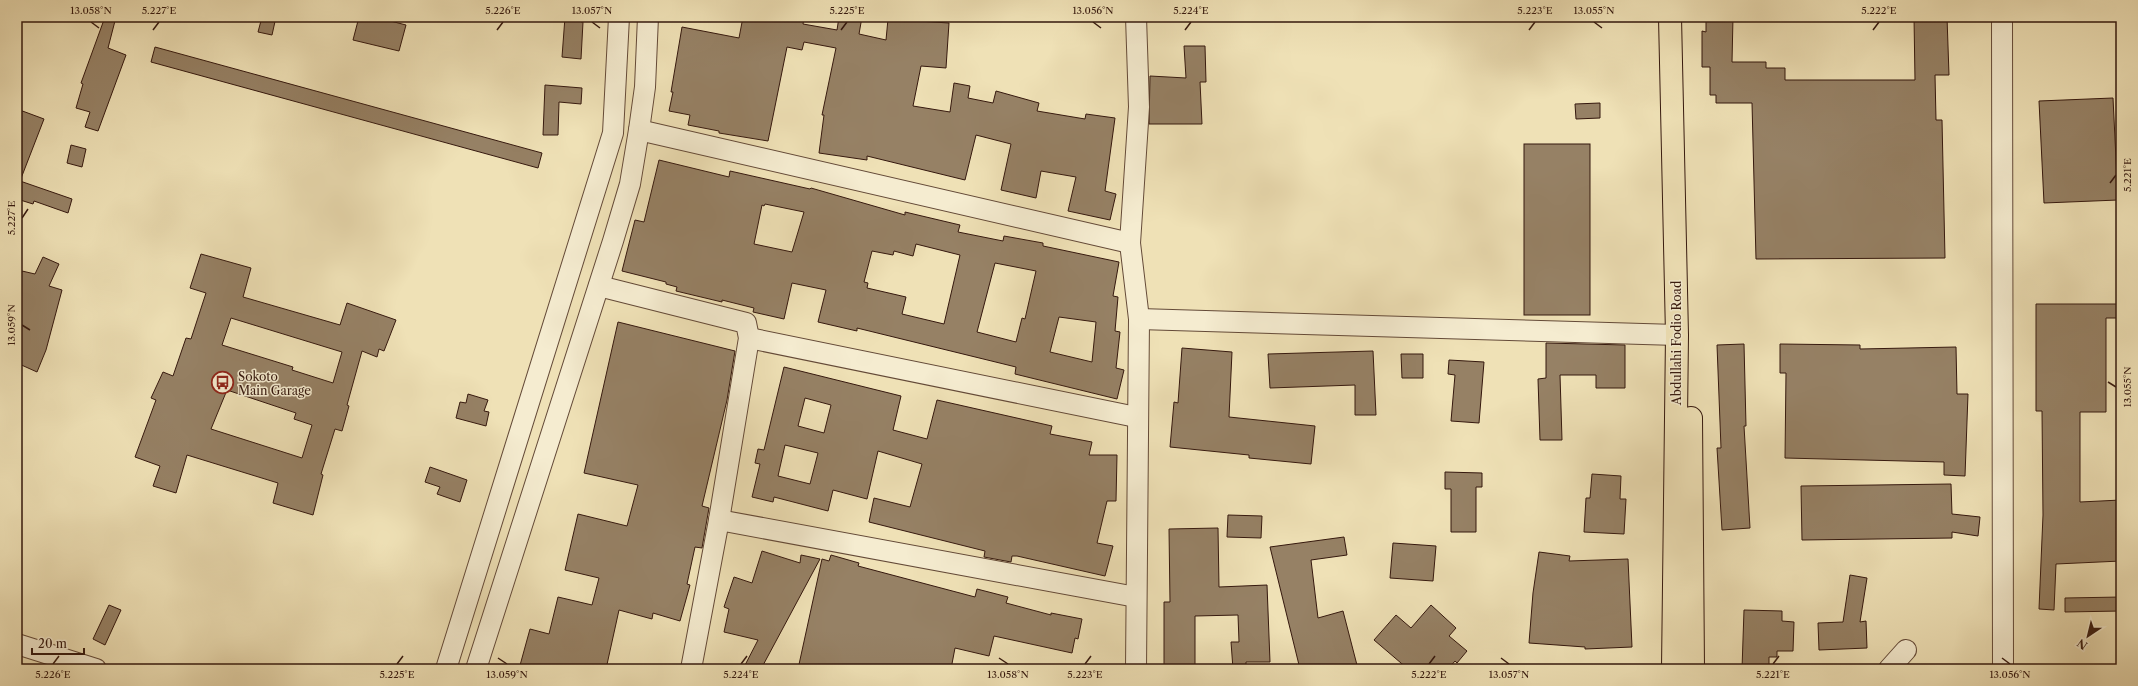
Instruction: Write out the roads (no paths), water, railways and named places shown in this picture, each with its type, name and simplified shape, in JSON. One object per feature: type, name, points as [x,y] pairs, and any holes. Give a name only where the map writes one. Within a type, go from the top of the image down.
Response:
[{"type":"main road","name":"Abdullahi Fodio Road","points":[[1670,17],[1677,335],[1673,669]]},
{"type":"main road","name":"Abdullahi Fodio Road","points":[[1686,17],[1693,669]]},
{"type":"street","points":[[446,669],[613,133],[619,17]]},
{"type":"street","points":[[476,669],[599,286],[630,184],[645,86],[648,17]]},
{"type":"street","points":[[1136,17],[1138,107],[1130,243],[1139,319],[1136,417],[1136,669]]},
{"type":"street","points":[[2002,17],[2003,669]]},
{"type":"street","points":[[639,130],[1130,243]]},
{"type":"street","points":[[599,286],[746,323],[749,338],[719,520],[692,669]]},
{"type":"street","points":[[1139,319],[1677,335]]},
{"type":"street","points":[[749,338],[1136,417]]},
{"type":"street","points":[[719,520],[1136,597]]},
{"type":"street","points":[[17,644],[96,669]]},
{"type":"street","points":[[1888,669],[1906,650]]},
{"type":"place","name":"Sokoto Main Garage","points":[[223,383]]}]
